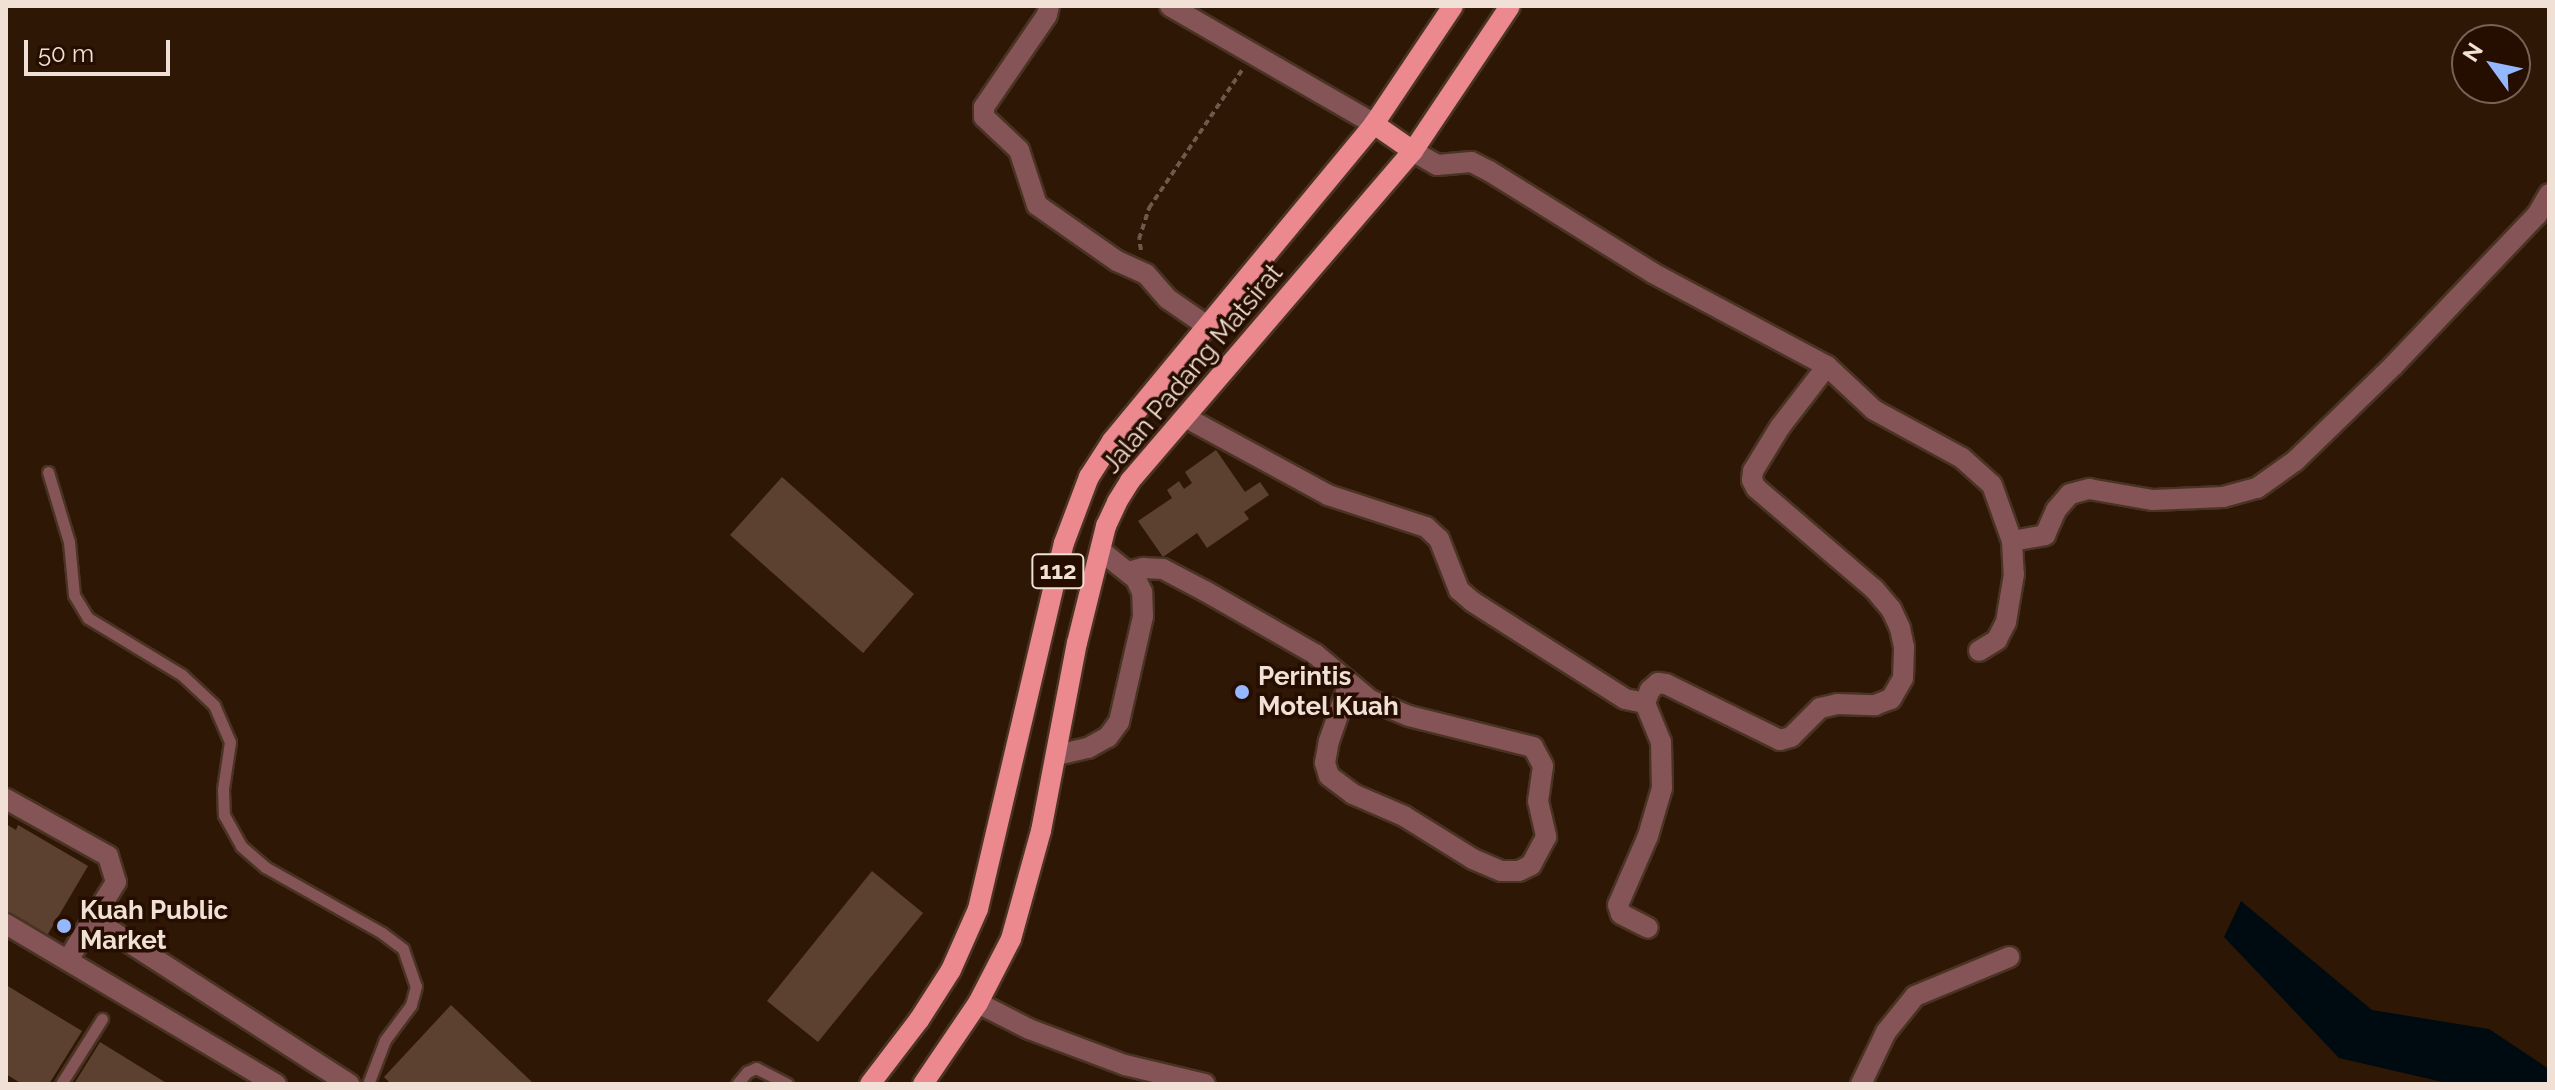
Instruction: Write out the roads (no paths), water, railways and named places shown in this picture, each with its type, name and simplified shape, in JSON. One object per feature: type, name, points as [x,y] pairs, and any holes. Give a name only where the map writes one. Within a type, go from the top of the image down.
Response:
[{"type":"main road","name":"Jalan Padang Matsirat","points":[[870,1084],[919,1020],[951,970],[978,909],[1064,543],[1089,477],[1112,441],[1374,124],[1453,6]]},
{"type":"main road","name":"Jalan Padang Matsirat","points":[[923,1084],[978,1003],[1011,939],[1026,896],[1057,755],[1077,643],[1106,526],[1130,481],[1413,151],[1510,6]]},
{"type":"main road","points":[[1374,124],[1413,151]]},
{"type":"street","points":[[1049,6],[1047,15],[984,107],[984,117],[1019,150],[1037,205],[1117,261],[1146,274],[1168,299],[1207,326]]},
{"type":"street","points":[[1170,6],[1374,124]]},
{"type":"street","points":[[1413,151],[1437,165],[1471,162],[1489,171],[1653,273],[1827,366],[1882,416],[1928,438],[1983,474],[1992,485],[2012,541],[2014,574],[2006,622],[1997,640],[1979,651]]},
{"type":"street","points":[[2012,541],[2045,535],[2056,510],[2070,494],[2089,489],[2153,500],[2223,497],[2257,488],[2295,461],[2384,376],[2537,215],[2549,194]]},
{"type":"street","points":[[1648,928],[1621,914],[1618,905],[1648,836],[1662,788],[1661,742],[1645,703],[1650,690],[1658,683],[1666,684],[1780,740],[1791,737],[1820,708],[1837,704],[1875,705],[1891,699],[1903,678],[1904,647],[1891,609],[1874,589],[1756,488],[1752,480],[1753,471],[1780,427],[1827,366]]},
{"type":"street","points":[[1185,417],[1328,495],[1426,527],[1439,539],[1459,590],[1473,602],[1625,699],[1645,703]]},
{"type":"street","points":[[1057,755],[1088,748],[1108,737],[1119,722],[1143,616],[1142,592],[1128,572],[1101,551]]},
{"type":"street","points":[[1128,572],[1143,568],[1163,569],[1302,646],[1370,700],[1409,716],[1533,747],[1543,766],[1538,801],[1546,837],[1531,865],[1519,871],[1501,871],[1473,859],[1404,816],[1353,794],[1329,776],[1325,763],[1329,741],[1349,684]]},
{"type":"street","points":[[6,799],[108,856],[116,882],[68,960]]},
{"type":"street","points":[[93,919],[349,1084]]},
{"type":"street","points":[[6,924],[276,1084]]},
{"type":"street","points":[[1861,1084],[1873,1053],[1890,1024],[1915,996],[2009,957]]},
{"type":"street","points":[[978,1003],[1029,1029],[1100,1056],[1195,1083]]},
{"type":"lane","points":[[48,472],[69,542],[74,595],[88,618],[182,675],[214,705],[230,742],[223,789],[224,815],[241,846],[265,867],[382,933],[403,949],[416,986],[411,1005],[385,1040],[368,1084]]},
{"type":"lane","points":[[61,1084],[102,1019]]},
{"type":"lane","points":[[737,1084],[747,1072],[756,1068],[787,1084]]},
{"type":"place","name":"Perintis Motel Kuah","points":[[1242,692]]},
{"type":"place","name":"Kuah Public Market","points":[[64,926]]}]
